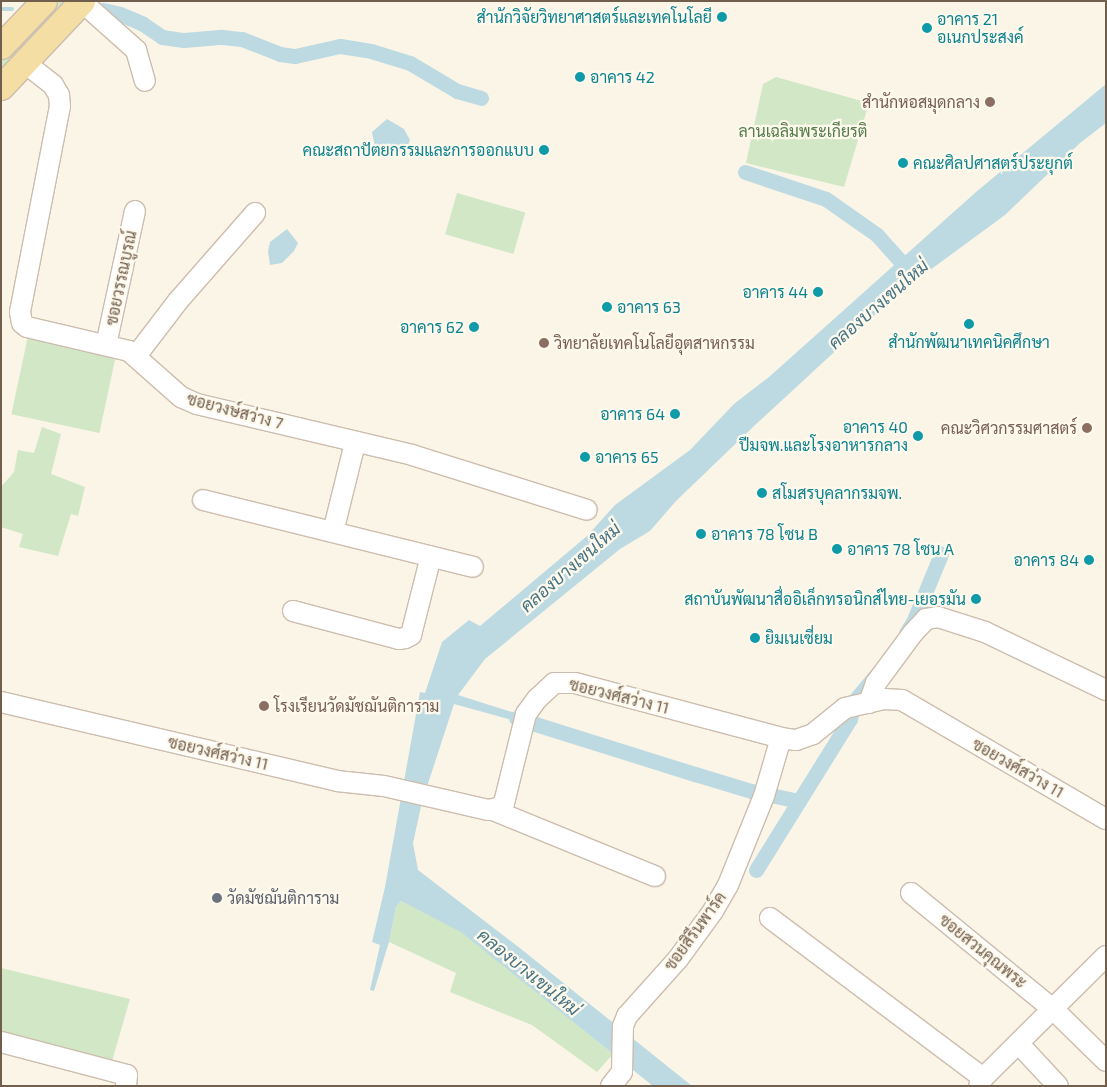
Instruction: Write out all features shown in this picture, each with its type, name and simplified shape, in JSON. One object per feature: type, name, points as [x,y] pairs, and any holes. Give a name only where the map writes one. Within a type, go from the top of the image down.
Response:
[{"type":"main road","points":[[1,46],[44,1]]},
{"type":"main road","points":[[1,87],[81,1]]},
{"type":"street","points":[[81,1],[136,50],[145,81]]},
{"type":"street","name":"ซอยวงษ์สว่าง 7","points":[[25,63],[53,85],[59,95],[60,106],[20,312],[22,323],[35,331],[128,351],[181,397],[197,404],[453,466],[513,488],[587,510]]},
{"type":"street","name":"ซอยวรรณบูรณ์","points":[[106,345],[135,211]]},
{"type":"street","points":[[136,356],[178,300],[255,213]]},
{"type":"street","points":[[333,532],[354,443]]},
{"type":"street","points":[[203,500],[473,567]]},
{"type":"street","points":[[293,611],[399,639],[405,638],[411,634],[431,556]]},
{"type":"street","points":[[857,706],[876,684],[913,633],[926,619],[938,617],[985,632],[1106,690]]},
{"type":"street","name":"ซอยวงศ์สว่าง 11","points":[[1,702],[337,781],[384,786],[493,810],[504,803],[524,721],[546,689],[554,683],[563,681],[781,738],[796,740],[813,734],[857,706],[884,699],[902,700],[1106,819]]},
{"type":"street","name":"ซอยสิรีนพาร์ค","points":[[616,1079],[623,1026],[627,1016],[678,959],[713,911],[728,885],[764,796],[781,738]]},
{"type":"street","points":[[493,810],[655,876]]},
{"type":"street","name":"ซอยสวนคุณพระ","points":[[911,893],[1054,1010],[1106,1061]]},
{"type":"street","points":[[770,918],[976,1081],[1019,1044],[1106,956]]},
{"type":"street","points":[[1,1042],[128,1075],[126,1086]]},
{"type":"street","points":[[1019,1044],[1058,1086]]},
{"type":"green space","points":[[55,1],[67,1],[1,71],[1,58]]},
{"type":"green space","name":"ลานเฉลิมพระเกียรติ","points":[[776,77],[869,103],[844,187],[746,163],[763,84]]},
{"type":"green space","points":[[457,193],[525,213],[513,254],[445,234]]},
{"type":"green space","points":[[28,336],[116,355],[99,433],[11,414]]},
{"type":"green space","points":[[42,427],[61,434],[51,474],[85,487],[78,516],[71,514],[58,556],[19,547],[23,534],[1,527],[1,487],[14,472],[18,450],[34,453]]},
{"type":"green space","points":[[401,901],[461,931],[613,1054],[597,1072],[532,1025],[450,992],[456,973],[389,942],[396,907]]},
{"type":"green space","points":[[1,968],[130,999],[112,1061],[1,1034]]},
{"type":"water","name":"คลองบางเขนใหม่","points":[[1106,84],[1106,123],[1080,143],[1005,215],[896,295],[753,427],[676,501],[650,531],[620,549],[485,659],[458,695],[518,714],[515,721],[454,704],[422,802],[413,843],[418,870],[516,945],[692,1086],[653,1086],[461,932],[401,901],[396,907],[389,942],[374,991],[370,990],[380,945],[372,942],[385,887],[420,692],[425,693],[442,642],[469,620],[480,626],[587,536],[615,505],[690,450],[734,404],[769,377],[976,192]]},
{"type":"water","points":[[387,119],[404,129],[410,140],[405,153],[394,157],[377,158],[372,132]]},
{"type":"water","points":[[287,229],[298,243],[294,251],[282,263],[270,265],[268,251],[270,242]]},
{"type":"waterway","points":[[1,9],[12,9]]},
{"type":"waterway","points":[[103,10],[120,14],[143,24],[162,37],[184,40],[222,37],[242,39],[280,54],[295,56],[340,46],[371,51],[410,63],[457,91],[481,98]]},
{"type":"waterway","points":[[745,172],[826,199],[877,235],[912,274]]},
{"type":"waterway","points":[[906,633],[913,622],[941,554]]},
{"type":"waterway","points":[[756,870],[850,719],[854,701],[875,676]]},
{"type":"waterway","points":[[516,718],[751,791],[799,801]]},
{"type":"place","name":"สำนักวิจัยวิทยาศาสตร์และเทคโนโลยี","points":[[722,17]]},
{"type":"place","name":"อาคาร 21 อเนกประสงค์","points":[[927,28]]},
{"type":"place","name":"อาคาร 42","points":[[580,77]]},
{"type":"place","name":"สำนักหอสมุดกลาง","points":[[990,102]]},
{"type":"place","name":"คณะสถาปัตยกรรมและการออกแบบ","points":[[544,150]]},
{"type":"place","name":"คณะศิลปศาสตร์ประยุกต์","points":[[903,163]]},
{"type":"place","name":"อาคาร 44","points":[[818,292]]},
{"type":"place","name":"อาคาร 63","points":[[607,307]]},
{"type":"place","name":"สำนักพัฒนาเทคนิคศึกษา","points":[[969,324]]},
{"type":"place","name":"อาคาร 62","points":[[474,327]]},
{"type":"place","name":"วิทยาลัยเทคโนโลยีอุตสาหกรรม","points":[[544,343]]},
{"type":"place","name":"อาคาร 64","points":[[675,414]]},
{"type":"place","name":"คณะวิศวกรรมศาสตร์","points":[[1087,428]]},
{"type":"place","name":"อาคาร 40 ปีมจพ.และโรงอาหารกลาง","points":[[918,436]]},
{"type":"place","name":"อาคาร 65","points":[[585,457]]},
{"type":"place","name":"สโมสรบุคลากรมจพ.","points":[[762,493]]},
{"type":"place","name":"อาคาร 78 โซน B","points":[[701,534]]},
{"type":"place","name":"อาคาร 78 โซน A","points":[[837,549]]},
{"type":"place","name":"อาคาร 84","points":[[1089,560]]},
{"type":"place","name":"สถาบันพัฒนาสื่ออิเล็กทรอนิกส์ไทย-เยอรมัน","points":[[976,599]]},
{"type":"place","name":"ยิมเนเซี่ยม","points":[[755,638]]},
{"type":"place","name":"โรงเรียนวัดมัชฌันติการาม","points":[[264,706]]},
{"type":"place","name":"วัดมัชฌันติการาม","points":[[217,898]]}]
